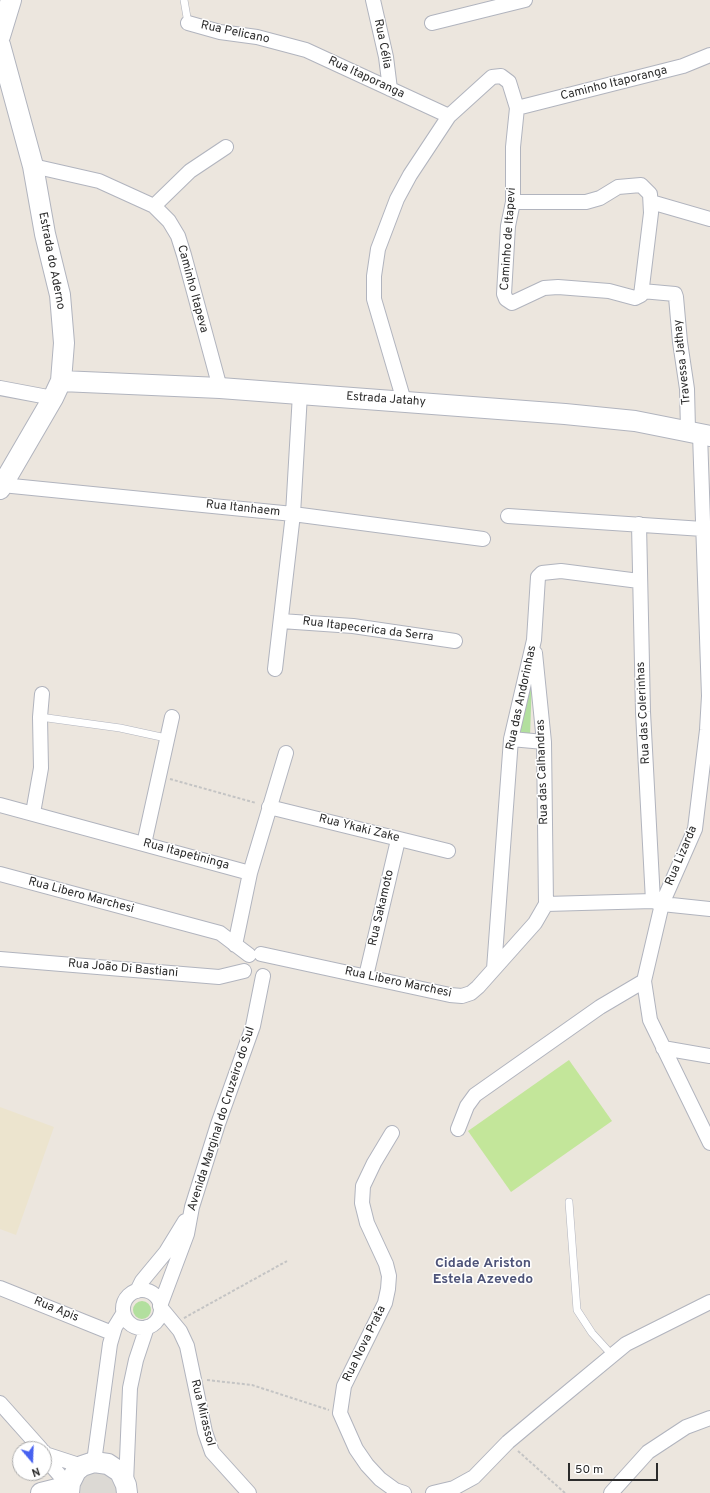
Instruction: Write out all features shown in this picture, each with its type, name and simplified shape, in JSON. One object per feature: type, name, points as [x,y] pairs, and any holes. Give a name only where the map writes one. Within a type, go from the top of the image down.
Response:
[{"type":"street","points":[[0,36],[11,0]]},
{"type":"street","name":"Rua Célia","points":[[373,0],[386,57],[390,88]]},
{"type":"street","points":[[432,23],[525,0]]},
{"type":"street","name":"Rua Pelicano","points":[[188,23],[215,31],[257,37],[282,43]]},
{"type":"street","name":"Rua Itaporanga","points":[[282,43],[306,50],[449,116]]},
{"type":"street","name":"Estrada do Aderno","points":[[0,45],[33,166],[45,234],[60,295],[64,342],[57,390],[1,487]]},
{"type":"street","name":"Caminho Itaporanga","points":[[516,108],[683,66],[710,55]]},
{"type":"street","name":"Caminho de Itapevi","points":[[449,116],[492,77],[500,76],[509,82],[516,108],[514,202],[508,226],[504,294],[509,302],[522,299],[532,292],[544,288],[558,287],[609,291],[635,298],[640,296],[642,291],[675,294]]},
{"type":"street","points":[[404,401],[374,299],[375,263],[386,227],[397,199],[449,116]]},
{"type":"street","points":[[154,206],[190,171],[226,147]]},
{"type":"street","name":"Caminho Itapeva","points":[[33,166],[99,181],[154,206],[169,222],[178,236],[220,388]]},
{"type":"street","points":[[514,202],[586,202],[600,198],[618,187],[641,185],[650,194],[642,291]]},
{"type":"street","points":[[650,202],[710,219]]},
{"type":"street","name":"Travessa Jathay","points":[[675,294],[687,389],[699,433]]},
{"type":"street","points":[[0,388],[57,390]]},
{"type":"street","name":"Estrada Jatahy","points":[[57,390],[220,388],[573,414],[635,421],[699,433]]},
{"type":"street","points":[[275,669],[293,514],[300,394]]},
{"type":"street","name":"Rua Lizarda","points":[[699,433],[709,696],[707,730],[695,829],[657,903],[644,982],[650,1020],[710,1143]]},
{"type":"street","name":"Rua Itanhaem","points":[[1,487],[293,514],[483,539]]},
{"type":"street","points":[[508,516],[703,529]]},
{"type":"street","name":"Rua das Colerinhas","points":[[639,524],[639,581],[643,712],[657,903]]},
{"type":"street","name":"Rua das Andorinhas","points":[[494,969],[511,739],[534,640],[538,577],[542,573],[561,571],[639,581]]},
{"type":"street","name":"Rua Itapecerica da Serra","points":[[281,621],[353,626],[455,641]]},
{"type":"street","name":"Rua das Calhandras","points":[[534,640],[544,742],[546,904]]},
{"type":"street","points":[[33,813],[41,768],[40,716],[42,694]]},
{"type":"street","points":[[144,844],[166,738],[172,717]]},
{"type":"street","points":[[511,739],[544,742]]},
{"type":"street","points":[[235,945],[250,873],[286,753]]},
{"type":"street","name":"Rua Itapetininga","points":[[0,804],[250,873]]},
{"type":"street","name":"Rua Ykaki Zake","points":[[269,807],[398,840],[448,851]]},
{"type":"street","name":"Rua Sakamoto","points":[[366,976],[398,840]]},
{"type":"street","name":"Rua Libero Marchesi","points":[[0,874],[220,934],[235,945],[255,954],[366,976],[450,996],[462,996],[471,993],[478,987],[535,923],[546,904]]},
{"type":"street","points":[[546,904],[657,903],[710,908]]},
{"type":"street","points":[[255,954],[267,959],[268,966],[263,976],[255,978],[250,977],[244,971],[243,964],[255,954]]},
{"type":"street","name":"Rua João Di Bastiani","points":[[0,959],[219,977],[244,971]]},
{"type":"street","name":"Avenida Marginal do Cruzeiro do Sul","points":[[160,1307],[183,1247],[190,1214],[218,1124],[253,1026],[263,976]]},
{"type":"street","points":[[458,1129],[467,1106],[475,1095],[600,1007],[644,982]]},
{"type":"street","points":[[663,1048],[710,1056]]},
{"type":"street","name":"Rua Nova Prata","points":[[340,1413],[344,1386],[385,1303],[388,1289],[389,1276],[386,1264],[367,1223],[362,1203],[364,1186],[374,1163],[392,1133]]},
{"type":"street","points":[[137,1291],[142,1281],[166,1252],[190,1214]]},
{"type":"street","name":"Rua Apis","points":[[0,1288],[112,1333]]},
{"type":"street","points":[[69,1490],[72,1477],[88,1464],[112,1333],[123,1314],[124,1302],[132,1293],[143,1290],[154,1295],[160,1307],[159,1318],[150,1326],[136,1360],[130,1388],[126,1489]]},
{"type":"street","points":[[433,1493],[454,1488],[474,1477],[508,1442],[626,1344],[710,1302]]},
{"type":"street","name":"Rua Mirassol","points":[[160,1307],[172,1324],[180,1331],[187,1346],[204,1432],[212,1452],[248,1493]]},
{"type":"street","points":[[123,1314],[130,1324],[141,1328],[172,1324]]},
{"type":"street","points":[[0,1404],[34,1441]]},
{"type":"street","points":[[340,1413],[356,1449],[367,1465],[380,1480],[395,1490],[404,1493]]},
{"type":"street","points":[[611,1493],[648,1452],[686,1427],[710,1418]]},
{"type":"street","points":[[52,1454],[88,1464],[108,1464],[115,1467],[120,1472],[126,1489]]},
{"type":"street","points":[[52,1467],[69,1490]]},
{"type":"street","points":[[41,1493],[69,1490]]},
{"type":"lane","points":[[184,0],[188,23]]},
{"type":"lane","points":[[40,716],[120,728],[166,738]]},
{"type":"lane","points":[[569,1202],[577,1310],[592,1333],[612,1355]]},
{"type":"path","points":[[158,775],[269,807]]},
{"type":"path","points":[[172,1324],[287,1261]]},
{"type":"path","points":[[193,1380],[223,1381],[252,1385],[340,1413]]},
{"type":"path","points":[[508,1442],[565,1493]]},
{"type":"shaded area","points":[[0,1107],[54,1127],[16,1235],[0,1229]]},
{"type":"shaded area","points":[[95,1470],[112,1475],[119,1493],[80,1493],[81,1483],[84,1477]]},
{"type":"green space","points":[[533,647],[530,737],[518,737]]},
{"type":"green space","points":[[569,1060],[612,1121],[511,1192],[468,1131]]},
{"type":"green space","points":[[142,1301],[148,1304],[151,1310],[148,1316],[142,1319],[136,1316],[133,1310],[136,1304]]},
{"type":"district","name":"Cidade Ariston Estela Azevedo","points":[[483,1272]]}]
